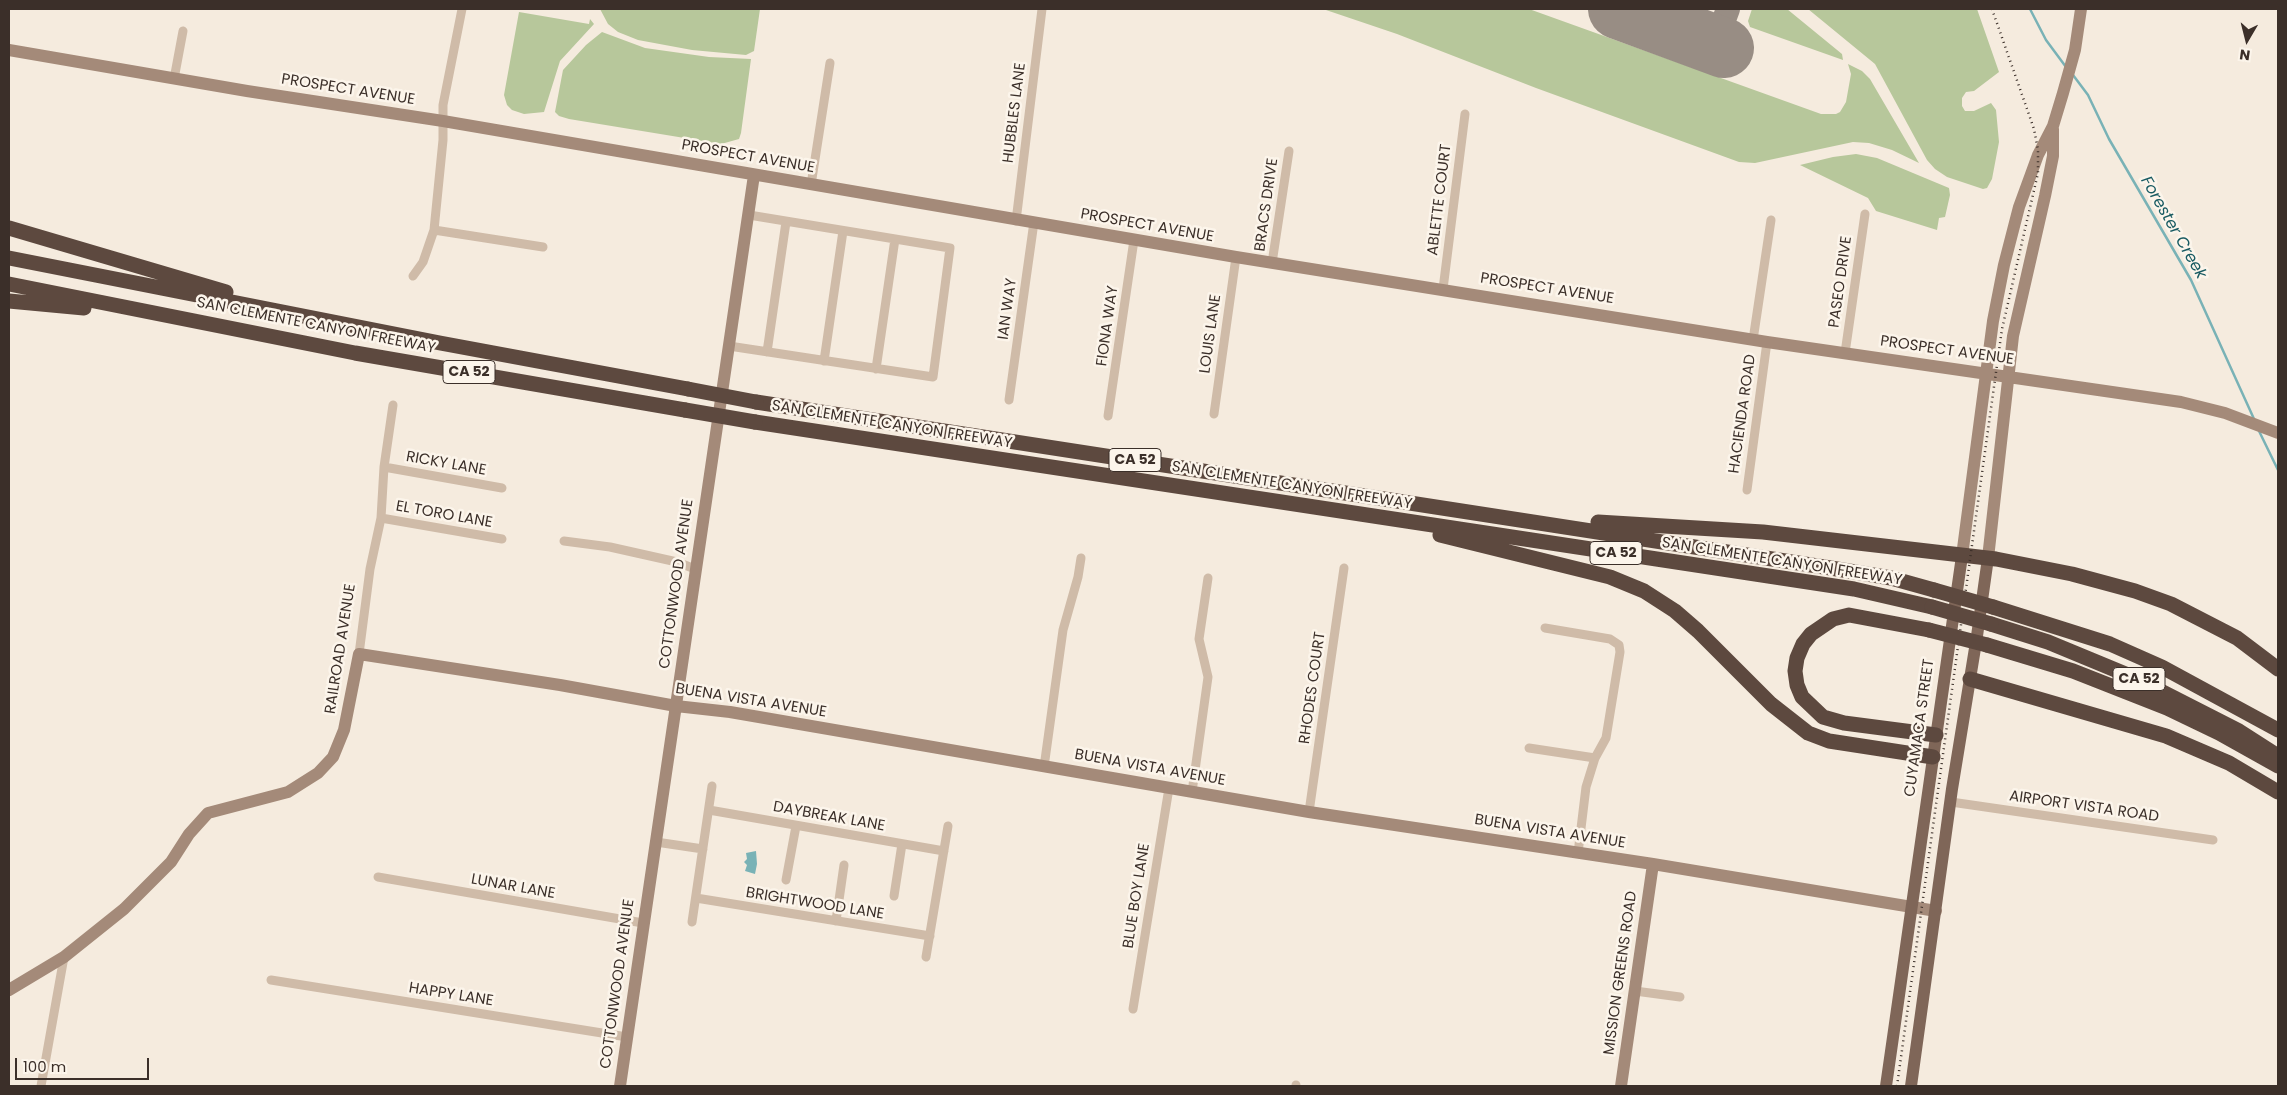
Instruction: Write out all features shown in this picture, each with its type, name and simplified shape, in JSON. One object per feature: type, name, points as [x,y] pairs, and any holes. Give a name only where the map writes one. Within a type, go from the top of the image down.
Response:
[{"type":"highway","points":[[9,228],[314,319]]},
{"type":"highway","name":"SAN CLEMENTE CANYON FREEWAY","points":[[9,258],[314,319],[756,402],[1837,568],[1891,578],[1994,607],[2110,644],[2205,688],[2278,730]]},
{"type":"highway","name":"SAN CLEMENTE CANYON FREEWAY","points":[[9,284],[355,353],[754,422],[1854,589],[1932,607],[2048,642],[2135,678],[2230,726],[2278,756]]},
{"type":"highway","points":[[9,301],[160,314]]},
{"type":"highway","points":[[1299,504],[1412,528],[1610,577],[1644,591],[1675,611],[1698,631],[1770,704],[1808,733],[1829,741],[1932,757]]},
{"type":"highway","points":[[1514,518],[1764,532],[1988,558],[2102,582],[2162,601],[2221,629],[2278,669]]},
{"type":"highway","points":[[1936,735],[1844,722],[1823,717],[1802,697],[1797,685],[1795,671],[1797,658],[1803,644],[1811,634],[1833,619],[1849,615],[1929,630],[1987,645],[2081,674],[2167,708],[2278,766]]},
{"type":"highway","points":[[1970,680],[2173,739],[2228,763],[2278,792]]},
{"type":"main road","points":[[1911,1086],[1988,558],[2012,336],[2053,156],[2053,126],[2075,50],[2080,9]]},
{"type":"main road","name":"PROSPECT AVENUE","points":[[9,50],[174,79],[443,121],[1236,258],[1443,289],[1767,342],[2181,402],[2225,413],[2274,431]]},
{"type":"main road","name":"CUYAMACA STREET","points":[[1886,1086],[1962,556],[1992,321],[2016,215],[2038,155],[2053,126]]},
{"type":"main road","name":"COTTONWOOD AVENUE","points":[[620,1086],[754,175]]},
{"type":"main road","name":"BUENA VISTA AVENUE","points":[[359,654],[560,685],[676,706],[730,712],[1309,812],[1653,864],[1936,911]]},
{"type":"main road","name":"RAILROAD AVENUE","points":[[9,990],[64,957],[124,909],[171,862],[189,834],[208,813],[288,792],[318,773],[333,757],[344,730],[359,654]]},
{"type":"main road","name":"MISSION GREENS ROAD","points":[[1621,1086],[1653,864]]},
{"type":"street","points":[[413,276],[422,262],[434,230],[443,105],[462,9]]},
{"type":"street","name":"HUBBLES LANE","points":[[1016,221],[1042,9]]},
{"type":"street","points":[[174,79],[183,31]]},
{"type":"street","points":[[812,185],[830,63]]},
{"type":"street","name":"ABLETTE COURT","points":[[1443,289],[1465,114]]},
{"type":"street","name":"BRACS DRIVE","points":[[1272,263],[1289,151]]},
{"type":"street","name":"PASEO DRIVE","points":[[1845,353],[1865,214]]},
{"type":"street","points":[[729,346],[933,377],[950,248],[749,215]]},
{"type":"street","name":"HACIENDA ROAD","points":[[1754,340],[1771,220]]},
{"type":"street","points":[[767,352],[786,222]]},
{"type":"street","name":"IAN WAY","points":[[1009,400],[1034,222]]},
{"type":"street","points":[[434,230],[543,247]]},
{"type":"street","points":[[824,361],[843,231]]},
{"type":"street","points":[[876,369],[895,239]]},
{"type":"street","name":"FIONA WAY","points":[[1108,416],[1134,240]]},
{"type":"street","name":"LOUIS LANE","points":[[1214,414],[1236,258]]},
{"type":"street","name":"HACIENDA ROAD","points":[[1747,490],[1767,342]]},
{"type":"street","name":"RAILROAD AVENUE","points":[[359,654],[370,569],[381,518],[384,468],[392,406]]},
{"type":"street","name":"RICKY LANE","points":[[384,468],[502,488]]},
{"type":"street","name":"EL TORO LANE","points":[[381,518],[502,539]]},
{"type":"street","points":[[564,541],[610,547],[677,562],[696,569]]},
{"type":"street","points":[[1044,767],[1063,630],[1078,577],[1081,558]]},
{"type":"street","name":"RHODES COURT","points":[[1309,812],[1344,568]]},
{"type":"street","points":[[1192,792],[1208,677],[1199,639],[1208,578]]},
{"type":"street","points":[[1545,628],[1610,639],[1619,645],[1620,652],[1606,738],[1595,758],[1586,787],[1578,853]]},
{"type":"street","points":[[1529,748],[1595,758]]},
{"type":"street","points":[[692,922],[712,786]]},
{"type":"street","name":"BLUE BOY LANE","points":[[1133,1009],[1169,788]]},
{"type":"street","name":"AIRPORT VISTA ROAD","points":[[1951,802],[2212,840]]},
{"type":"street","name":"DAYBREAK LANE","points":[[709,810],[944,851]]},
{"type":"street","points":[[786,880],[796,826]]},
{"type":"street","points":[[926,957],[948,826]]},
{"type":"street","points":[[656,842],[703,849]]},
{"type":"street","points":[[894,896],[902,844]]},
{"type":"street","points":[[836,921],[844,865]]},
{"type":"street","name":"LUNAR LANE","points":[[378,877],[643,923]]},
{"type":"street","name":"BRIGHTWOOD LANE","points":[[696,898],[930,936]]},
{"type":"street","points":[[41,1086],[64,957]]},
{"type":"street","name":"HAPPY LANE","points":[[270,980],[627,1037]]},
{"type":"street","points":[[1635,991],[1680,996]]},
{"type":"green space","points":[[600,9],[760,9],[754,51],[746,55],[692,50],[638,40],[618,32],[608,24]]},
{"type":"green space","points":[[1323,9],[1529,9],[1821,114],[1836,114],[1840,112],[1846,102],[1851,74],[1848,64],[1862,71],[1870,79],[1919,163],[1892,150],[1869,143],[1853,142],[1755,163],[1739,162],[1536,88],[1397,34]]},
{"type":"green space","points":[[1752,9],[1787,9],[1842,54],[1843,60],[1750,27],[1748,21]]},
{"type":"green space","points":[[1808,9],[1977,9],[1999,72],[1974,91],[1966,92],[1962,98],[1962,106],[1965,111],[1974,111],[1991,103],[1996,110],[1999,142],[1992,179],[1987,188],[1983,189],[1947,177],[1935,169],[1927,160],[1875,64]]},
{"type":"green space","points":[[519,12],[589,24],[590,19],[594,24],[560,61],[544,112],[524,114],[512,110],[507,105],[504,95]]},
{"type":"green space","points":[[602,32],[645,48],[709,57],[751,59],[739,139],[721,144],[559,116],[555,112],[563,70],[586,45]]},
{"type":"green space","points":[[1856,154],[1877,158],[1949,188],[1950,195],[1945,217],[1939,218],[1937,230],[1876,211],[1868,198],[1800,165]]},
{"type":"water","points":[[756,851],[757,864],[755,874],[745,871],[747,865],[744,862],[747,859],[746,853]]},
{"type":"waterway","name":"Forester Creek","points":[[2030,9],[2046,40],[2066,67]]},
{"type":"waterway","name":"Forester Creek","points":[[2073,75],[2088,95],[2109,139],[2191,280],[2254,419]]},
{"type":"waterway","name":"Forester Creek","points":[[2259,431],[2278,470]]},
{"type":"taxiway","points":[[1715,44],[1728,9]]},
{"type":"runway","points":[[1618,9],[1724,48]]},
{"type":"railway","points":[[1897,1086],[2002,329],[2038,173],[2038,150],[2034,129],[1992,9]]}]
